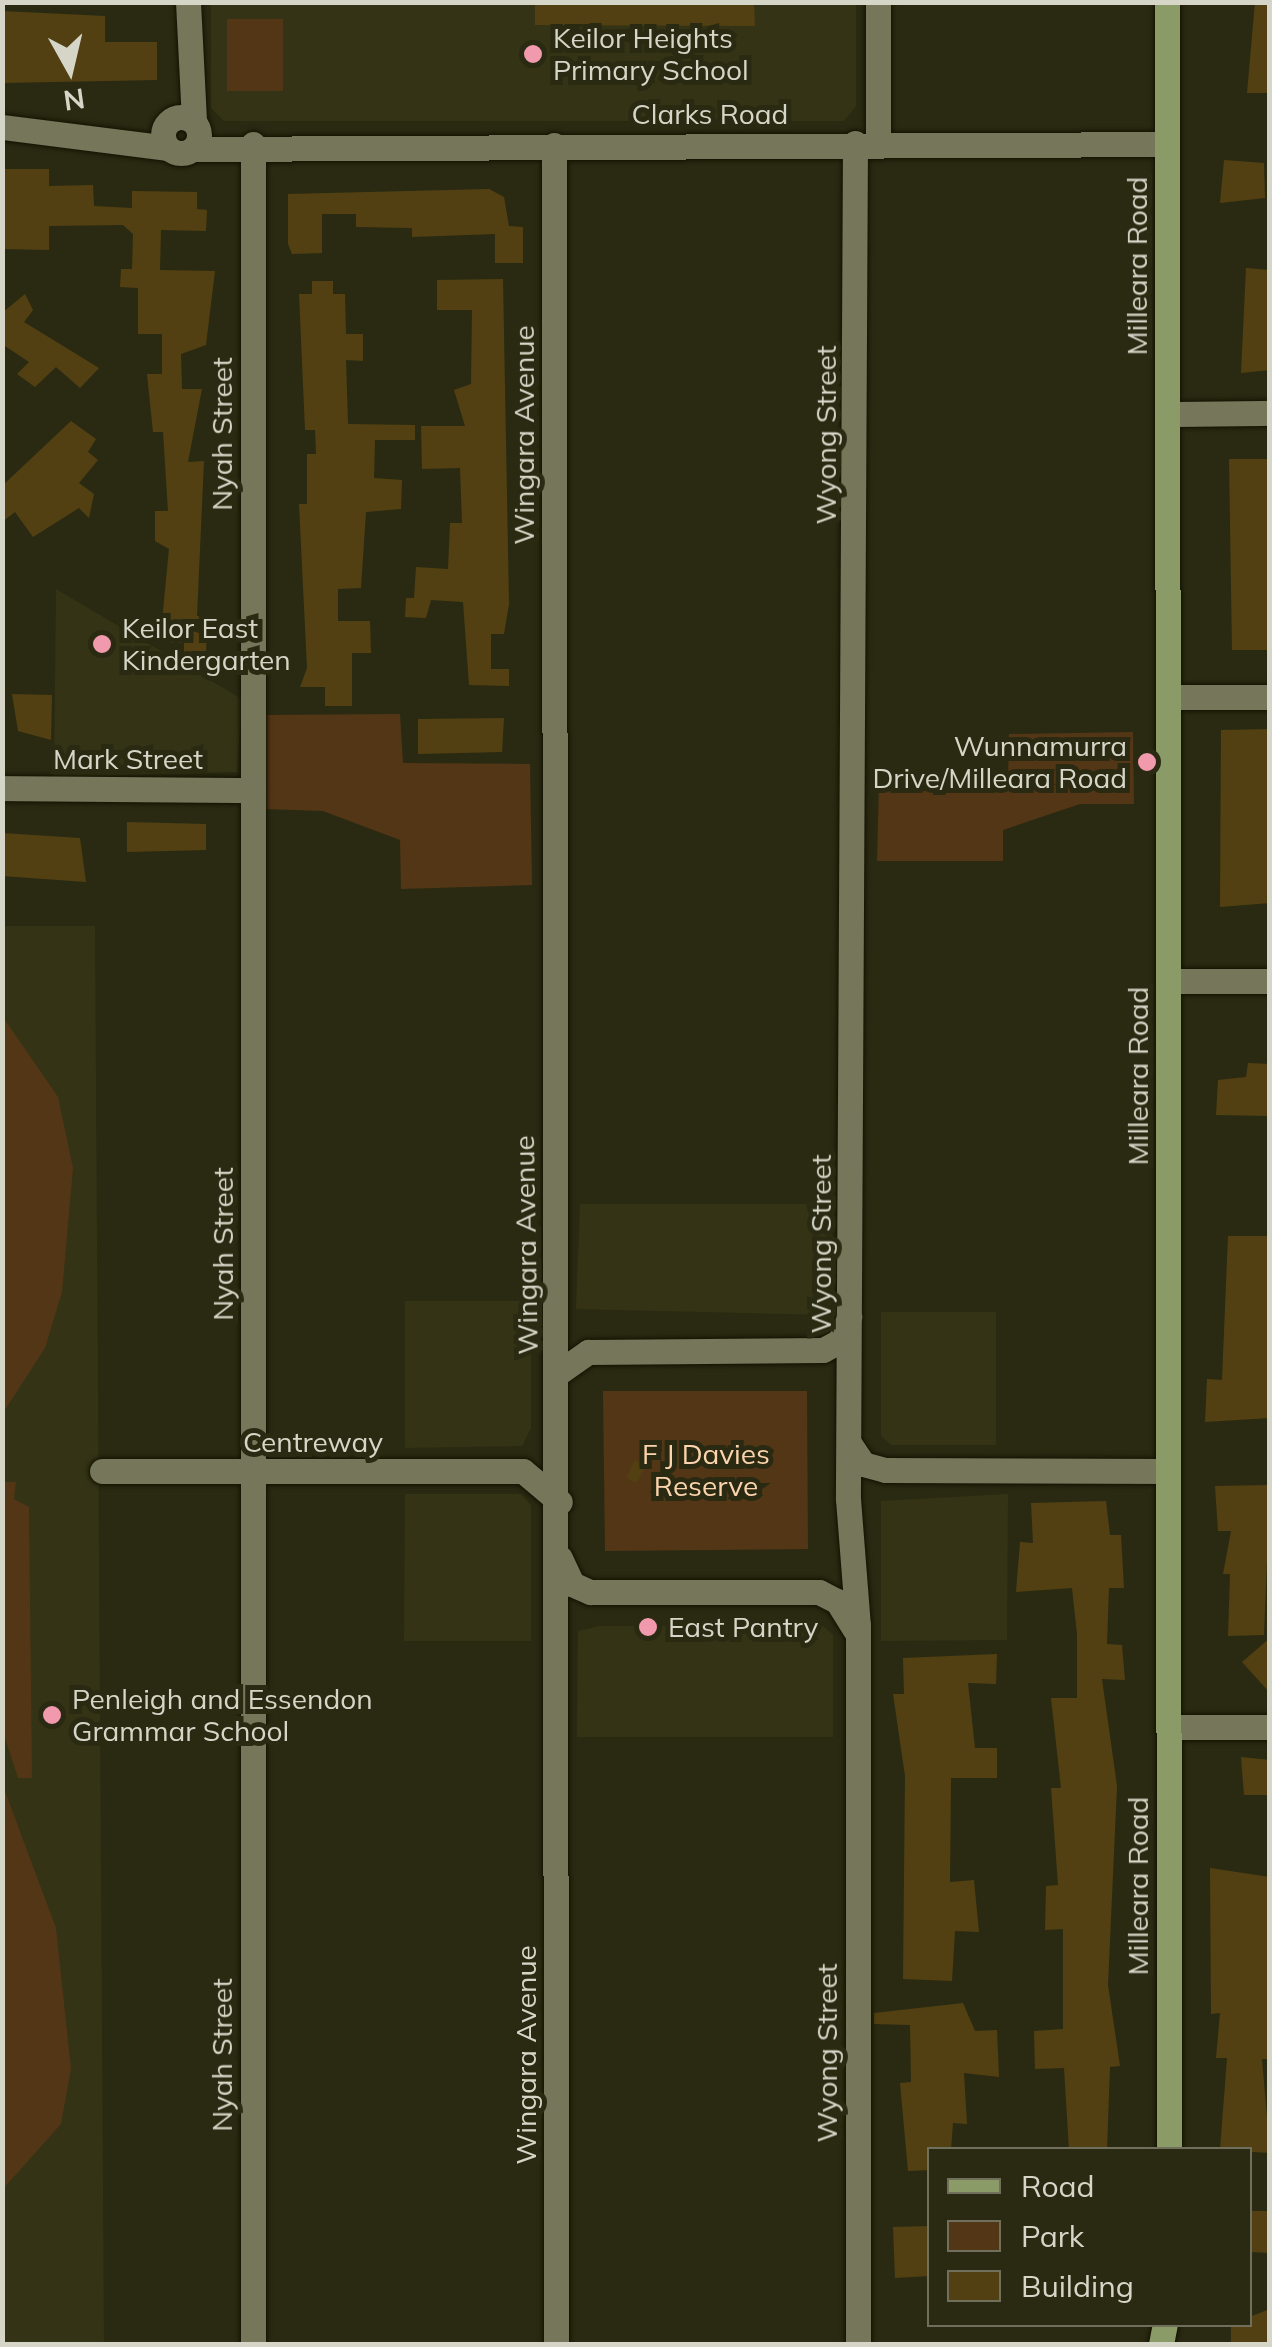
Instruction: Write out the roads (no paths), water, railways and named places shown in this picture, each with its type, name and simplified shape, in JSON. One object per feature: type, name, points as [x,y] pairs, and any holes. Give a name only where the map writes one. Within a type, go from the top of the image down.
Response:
[{"type":"main road","name":"Milleara Road","points":[[1167,2],[1169,2147]]},
{"type":"street","points":[[182,132],[188,71],[188,2]]},
{"type":"street","name":"Wyong Street","points":[[858,2344],[857,1635],[848,1499],[849,1380],[866,144],[878,2]]},
{"type":"street","name":"Clarks Road","points":[[2,127],[100,134],[182,132],[253,144],[1167,144]]},
{"type":"street","name":"Nyah Street","points":[[253,144],[253,2344]]},
{"type":"street","name":"Wingara Avenue","points":[[554,145],[556,1298],[560,1502],[556,1635],[556,2344]]},
{"type":"street","points":[[1167,414],[1270,413]]},
{"type":"street","points":[[1168,697],[1270,697]]},
{"type":"street","name":"Mark Street","points":[[2,788],[253,790]]},
{"type":"street","points":[[1168,981],[1270,981]]},
{"type":"street","points":[[556,1298],[562,1326],[588,1352]]},
{"type":"street","points":[[558,1373],[588,1352],[812,1351],[840,1341],[851,1308]]},
{"type":"street","points":[[812,1351],[834,1359],[849,1380]]},
{"type":"street","points":[[558,1440],[523,1471],[560,1502]]},
{"type":"street","points":[[849,1443],[863,1464],[885,1470],[1168,1471]]},
{"type":"street","points":[[848,1499],[885,1470]]},
{"type":"street","name":"Centreway","points":[[102,1472],[523,1471]]},
{"type":"street","points":[[560,1558],[584,1592]]},
{"type":"street","points":[[818,1592],[850,1560]]},
{"type":"street","points":[[584,1592],[818,1592],[837,1601],[857,1635]]},
{"type":"street","points":[[556,1635],[584,1592]]},
{"type":"street","points":[[1168,1728],[1270,1728]]},
{"type":"place","name":"Keilor Heights Primary School","points":[[533,54]]},
{"type":"place","name":"Keilor East Kindergarten","points":[[102,644]]},
{"type":"place","name":"Wunnamurra Drive/Milleara Road","points":[[1147,762]]},
{"type":"place","name":"East Pantry","points":[[648,1627]]},
{"type":"place","name":"Penleigh and Essendon Grammar School","points":[[52,1715]]},
{"type":"park label","name":"F J Davies Reserve","points":[[706,1470]]}]
